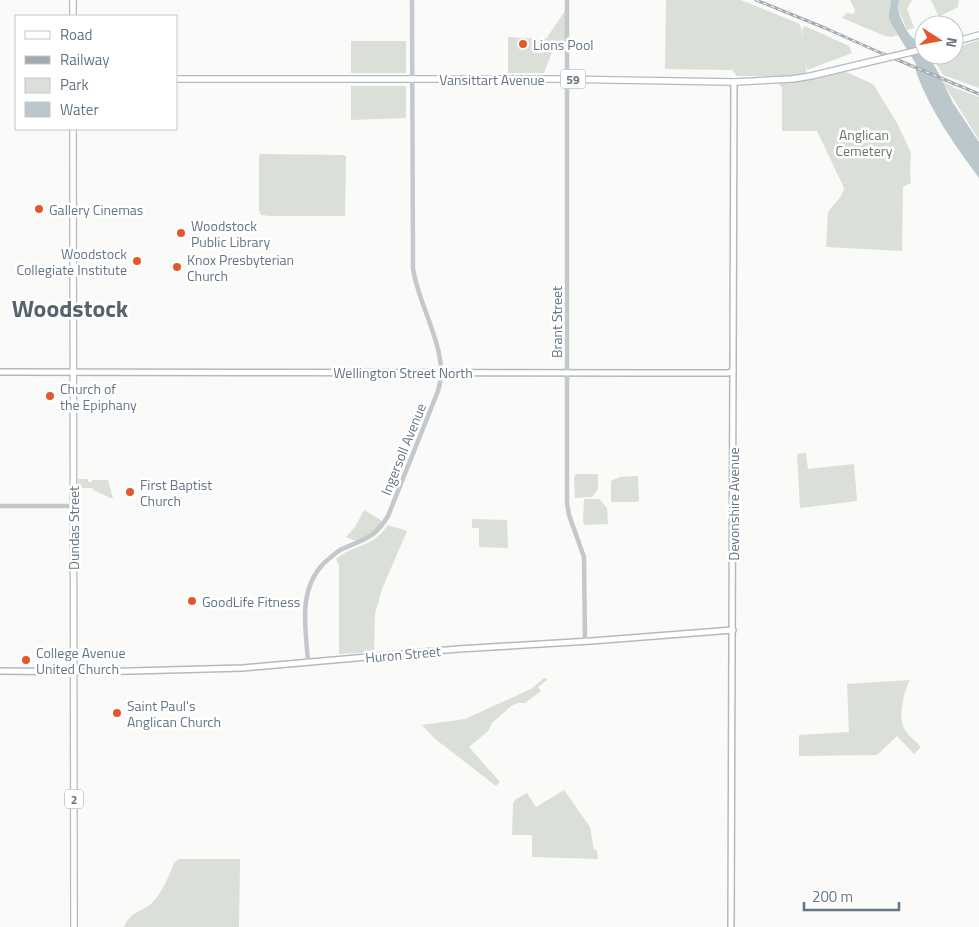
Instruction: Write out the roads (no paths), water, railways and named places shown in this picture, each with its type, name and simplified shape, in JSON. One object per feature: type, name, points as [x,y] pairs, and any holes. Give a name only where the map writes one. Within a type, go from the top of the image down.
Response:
[{"type":"main road","points":[[73,0],[73,15]]},
{"type":"main road","points":[[964,39],[979,35]]},
{"type":"main road","name":"Vansittart Avenue","points":[[178,79],[567,79],[734,82],[792,79],[811,76],[914,51]]},
{"type":"main road","name":"Devonshire Avenue","points":[[731,927],[734,82]]},
{"type":"main road","name":"Dundas Street","points":[[72,130],[74,927]]},
{"type":"main road","name":"Wellington Street North","points":[[0,372],[728,373],[733,371]]},
{"type":"main road","name":"Huron Street","points":[[0,671],[119,672],[234,669],[465,648],[585,642],[733,630]]},
{"type":"street","name":"Ingersoll Avenue","points":[[308,662],[304,612],[309,586],[317,571],[328,559],[343,549],[371,536],[384,523],[393,505],[442,378],[441,360],[413,271],[412,0]]},
{"type":"street","name":"Brant Street","points":[[567,0],[566,503],[584,557],[585,642]]},
{"type":"street","points":[[0,506],[73,506]]},
{"type":"water","points":[[891,0],[899,0],[898,11],[901,19],[905,28],[914,38],[914,61],[890,22]]},
{"type":"water","points":[[916,65],[934,65],[953,103],[979,142],[979,178],[936,114],[922,87],[916,72]]},
{"type":"railway","points":[[756,0],[979,94]]},
{"type":"place","name":"Lions Pool","points":[[523,44]]},
{"type":"place","name":"Gallery Cinemas","points":[[39,209]]},
{"type":"place","name":"Woodstock Public Library","points":[[181,233]]},
{"type":"place","name":"Woodstock Collegiate Institute","points":[[137,261]]},
{"type":"place","name":"Knox Presbyterian Church","points":[[177,267]]},
{"type":"place","name":"Church of the Epiphany","points":[[50,396]]},
{"type":"place","name":"First Baptist Church","points":[[130,492]]},
{"type":"place","name":"GoodLife Fitness","points":[[192,601]]},
{"type":"place","name":"College Avenue United Church","points":[[26,660]]},
{"type":"place","name":"Saint Paul's Anglican Church","points":[[117,713]]},
{"type":"district","name":"Woodstock","points":[[70,308]]},
{"type":"park label","name":"Anglican Cemetery","points":[[864,142]]}]
